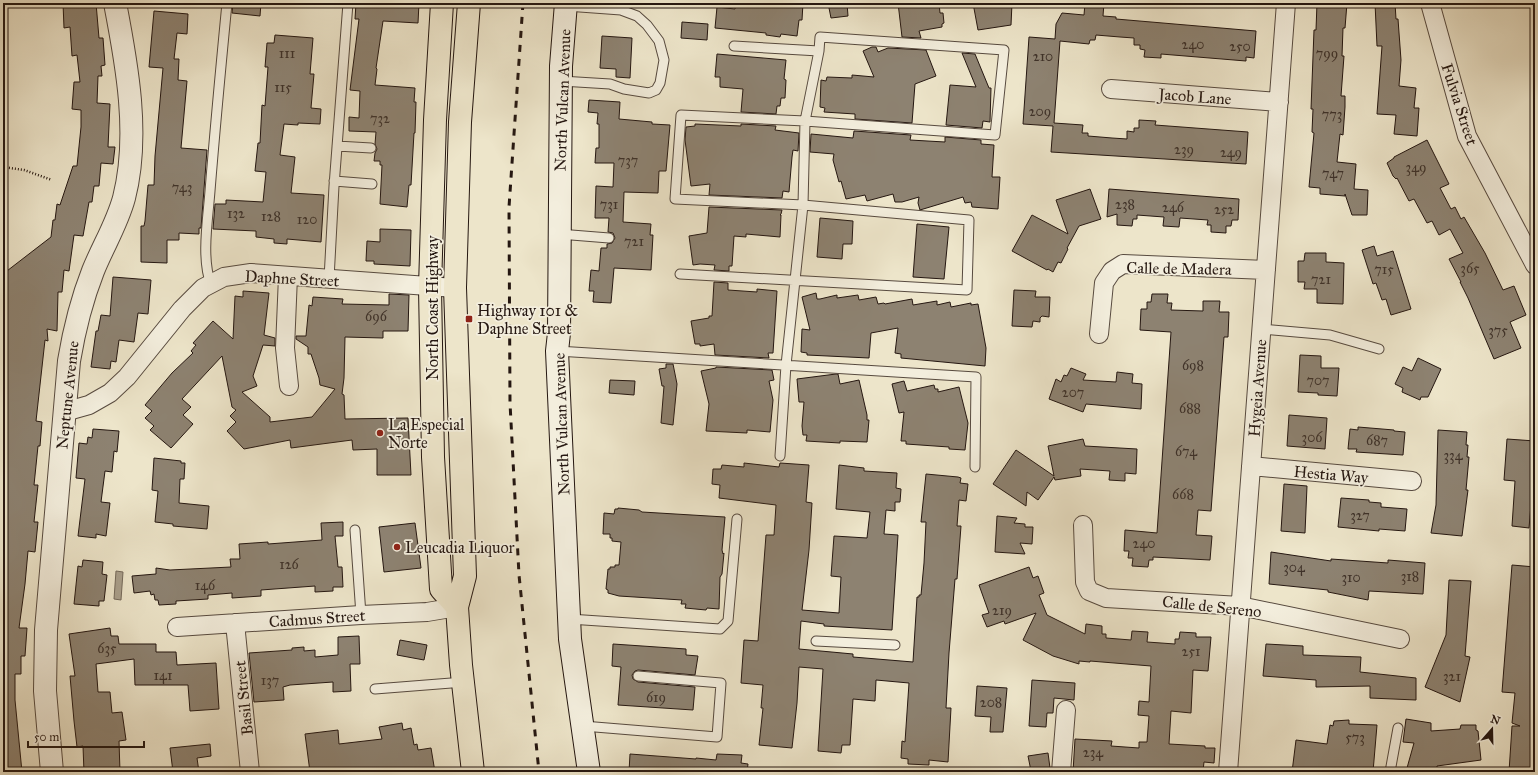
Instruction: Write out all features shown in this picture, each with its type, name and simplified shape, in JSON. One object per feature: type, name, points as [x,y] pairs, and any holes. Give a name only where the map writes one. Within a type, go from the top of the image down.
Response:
[{"type":"main road","name":"North Coast Highway","points":[[442,3],[435,120],[430,287],[433,457],[441,589],[457,607]]},
{"type":"main road","name":"North Coast Highway","points":[[469,3],[460,122],[455,288],[465,576],[457,607],[473,772]]},
{"type":"street","name":"Neptune Avenue","points":[[52,772],[45,691],[46,638],[50,569],[69,361],[73,338],[93,271],[117,219],[124,198],[129,171],[131,148],[128,85],[115,3]]},
{"type":"street","name":"Hygeia Avenue","points":[[1228,772],[1286,3]]},
{"type":"street","name":"Fulvia Street","points":[[1430,3],[1467,136],[1535,265]]},
{"type":"street","name":"North Vulcan Avenue","points":[[566,5],[561,81],[559,333],[557,351],[570,639],[589,772]]},
{"type":"street","name":"Jacob Lane","points":[[1111,89],[1279,102]]},
{"type":"street","name":"Calle de Madera","points":[[1099,334],[1104,283],[1112,271],[1123,264],[1266,270]]},
{"type":"street","name":"Daphne Street","points":[[64,412],[89,405],[110,393],[127,377],[182,308],[203,288],[224,277],[251,273],[455,288]]},
{"type":"street","points":[[288,276],[285,348],[289,386]]},
{"type":"street","name":"Hestia Way","points":[[1251,466],[1412,481]]},
{"type":"street","name":"Calle de Sereno","points":[[1083,525],[1085,582],[1089,591],[1106,598],[1240,606],[1400,639]]},
{"type":"street","name":"Cadmus Street","points":[[177,627],[426,612],[457,607]]},
{"type":"street","name":"Basil Street","points":[[235,623],[250,772]]},
{"type":"street","points":[[1061,772],[1066,710]]},
{"type":"lane","points":[[211,284],[207,274],[206,262],[208,219],[216,108],[227,3]]},
{"type":"lane","points":[[329,279],[334,181],[348,3]]},
{"type":"lane","points":[[561,81],[610,84],[624,89],[650,93],[656,90],[660,83],[664,60],[659,41],[647,25],[637,16],[622,7],[566,5]]},
{"type":"lane","points":[[680,274],[795,280],[967,290],[969,220],[803,205],[675,199],[681,116],[805,121],[995,135],[1004,50],[820,37],[819,51],[805,121],[803,205],[795,280],[786,365],[780,456]]},
{"type":"lane","points":[[734,46],[819,51]]},
{"type":"lane","points":[[337,146],[371,148]]},
{"type":"lane","points":[[334,181],[372,184]]},
{"type":"lane","points":[[559,234],[609,238]]},
{"type":"lane","points":[[1262,328],[1330,335],[1378,349]]},
{"type":"lane","points":[[557,351],[976,377],[975,467]]},
{"type":"lane","points":[[570,619],[720,629],[728,620],[737,519]]},
{"type":"lane","points":[[355,530],[361,615]]},
{"type":"lane","points":[[816,641],[895,645]]},
{"type":"lane","points":[[583,726],[717,737],[721,683],[638,676]]},
{"type":"lane","points":[[375,689],[464,682]]},
{"type":"lane","points":[[1390,772],[1398,728]]},
{"type":"path","points":[[3,167],[24,170],[52,180]]},
{"type":"shaded area","points":[[116,571],[123,572],[121,600],[114,599]]},
{"type":"building","points":[[63,3],[96,3],[99,38],[103,38],[105,65],[101,66],[102,76],[98,76],[97,103],[110,104],[108,147],[115,147],[113,164],[101,163],[99,186],[94,186],[92,202],[89,202],[83,236],[74,235],[69,271],[64,270],[62,292],[58,292],[57,331],[47,329],[48,341],[45,340],[36,421],[42,422],[34,485],[38,485],[34,522],[38,522],[35,552],[28,551],[19,628],[27,628],[25,656],[21,656],[21,674],[15,674],[15,700],[22,772],[3,772],[3,274],[51,237],[57,204],[60,205],[73,166],[77,166],[81,127],[81,110],[72,109],[74,82],[80,82],[77,55],[72,56],[70,27],[64,28]]},
{"type":"building","points":[[233,3],[261,3],[260,16],[232,13]]},
{"type":"building","points":[[356,3],[419,3],[418,23],[383,21],[375,85],[415,88],[415,133],[411,185],[409,185],[407,207],[380,204],[382,165],[380,165],[380,161],[374,161],[377,149],[375,144],[376,132],[349,131],[349,117],[359,118],[360,91],[350,90],[359,19],[355,19]]},
{"type":"building","points":[[736,3],[803,3],[802,20],[799,20],[797,36],[781,34],[780,37],[766,35],[766,33],[715,28],[717,7],[735,9]]},
{"type":"building","points":[[828,3],[847,3],[848,16],[831,18]]},
{"type":"building","points":[[898,3],[939,3],[940,13],[943,13],[944,23],[942,24],[942,27],[919,31],[921,38],[902,37]]},
{"type":"building","points":[[973,3],[1012,3],[1011,25],[978,30]]},
{"type":"building","points":[[1085,3],[1104,3],[1103,16],[1116,17],[1116,19],[1256,31],[1254,58],[1246,57],[1246,61],[1161,54],[1161,58],[1144,57],[1145,50],[1140,49],[1140,45],[1134,45],[1134,38],[1096,35],[1095,40],[1090,40],[1089,44],[1060,41],[1054,123],[1083,125],[1082,133],[1088,133],[1088,136],[1127,139],[1127,131],[1134,132],[1134,128],[1139,128],[1139,120],[1156,121],[1155,125],[1248,132],[1246,164],[1051,152],[1053,126],[1023,124],[1029,37],[1055,39],[1056,24],[1062,13],[1084,15]]},
{"type":"building","points":[[1317,3],[1347,3],[1345,28],[1343,28],[1342,56],[1344,56],[1341,96],[1345,96],[1345,107],[1343,135],[1340,134],[1337,162],[1356,164],[1354,189],[1368,190],[1367,215],[1352,215],[1345,194],[1345,196],[1320,194],[1320,188],[1309,187],[1314,133],[1312,132],[1313,109],[1311,109],[1314,30],[1316,30]]},
{"type":"building","points":[[1375,3],[1395,3],[1396,19],[1398,19],[1401,60],[1399,86],[1416,88],[1414,108],[1419,108],[1417,136],[1394,134],[1396,115],[1377,114],[1382,46],[1377,46]]},
{"type":"building","points":[[154,11],[188,14],[187,34],[177,33],[174,59],[179,59],[178,80],[187,81],[181,148],[207,150],[201,228],[199,228],[199,234],[179,233],[179,240],[167,240],[167,263],[141,262],[141,226],[144,226],[145,221],[148,185],[154,185],[155,156],[163,68],[149,67]]},
{"type":"building","points":[[682,22],[708,24],[707,40],[681,38]]},
{"type":"building","points":[[275,35],[313,38],[310,74],[314,74],[311,108],[321,109],[320,124],[284,124],[280,155],[295,157],[291,193],[324,195],[321,242],[287,239],[287,244],[274,243],[274,239],[256,237],[256,231],[213,229],[215,204],[226,204],[226,200],[263,202],[266,172],[255,171],[258,143],[260,143],[262,105],[265,106],[268,67],[265,67],[267,43],[274,43]]},
{"type":"building","points":[[602,36],[632,38],[630,78],[616,77],[616,69],[600,68]]},
{"type":"building","points":[[876,47],[878,52],[888,48],[926,50],[936,76],[915,84],[912,123],[855,119],[855,114],[824,112],[825,108],[820,107],[821,80],[826,81],[827,77],[852,78],[852,75],[874,77],[863,51]]},
{"type":"building","points":[[962,53],[975,54],[989,88],[991,88],[990,122],[983,121],[982,128],[946,125],[950,85],[976,87]]},
{"type":"building","points":[[717,54],[786,60],[784,79],[786,80],[785,98],[781,98],[780,106],[777,106],[776,114],[741,112],[743,89],[720,87],[720,77],[715,77]]},
{"type":"building","points":[[589,100],[620,102],[619,119],[670,125],[666,171],[659,171],[658,193],[624,192],[623,222],[651,224],[650,235],[653,235],[651,270],[614,268],[611,303],[593,302],[594,291],[589,291],[591,270],[599,271],[601,248],[607,248],[607,244],[612,243],[615,238],[613,233],[608,232],[609,218],[595,218],[596,186],[613,187],[614,163],[595,163],[596,148],[599,148],[599,124],[597,124],[598,113],[588,112]]},
{"type":"building","points":[[695,124],[776,126],[775,130],[799,133],[798,151],[793,150],[789,192],[783,191],[782,198],[709,195],[710,184],[691,186],[685,140],[686,127],[695,126]]},
{"type":"building","points":[[854,131],[911,135],[910,140],[945,142],[945,137],[981,140],[981,144],[994,145],[992,177],[1000,177],[998,209],[972,207],[971,202],[965,203],[963,197],[920,210],[918,203],[919,197],[902,202],[895,202],[893,194],[867,201],[865,195],[846,199],[841,181],[839,182],[833,160],[834,154],[810,152],[811,134],[853,138]]},
{"type":"building","points":[[1427,140],[1449,184],[1440,188],[1451,209],[1455,207],[1461,219],[1464,217],[1485,253],[1503,290],[1514,286],[1526,315],[1510,322],[1521,348],[1494,359],[1461,282],[1449,259],[1463,253],[1450,229],[1439,235],[1432,221],[1427,223],[1414,199],[1409,201],[1397,178],[1396,179],[1393,176],[1387,163],[1394,157]]},
{"type":"building","points":[[1090,189],[1101,219],[1079,226],[1061,263],[1058,262],[1053,272],[1012,251],[1032,215],[1068,234],[1056,200]]},
{"type":"building","points":[[1109,189],[1239,199],[1238,220],[1232,220],[1231,226],[1226,226],[1226,233],[1211,232],[1211,225],[1207,225],[1208,220],[1180,218],[1179,227],[1163,226],[1164,217],[1137,215],[1137,219],[1133,219],[1132,226],[1117,225],[1117,214],[1107,217]]},
{"type":"building","points":[[709,207],[782,210],[780,215],[780,237],[746,234],[746,237],[734,236],[732,266],[729,266],[729,271],[714,270],[715,265],[693,265],[689,236],[707,233]]},
{"type":"building","points":[[820,218],[853,221],[852,244],[843,244],[842,259],[817,257]]},
{"type":"building","points":[[917,224],[949,227],[944,279],[913,277]]},
{"type":"building","points":[[380,229],[411,230],[410,266],[374,264],[374,261],[366,261],[367,241],[380,242]]},
{"type":"building","points":[[1374,246],[1377,256],[1393,251],[1411,309],[1391,315],[1386,299],[1382,300],[1376,283],[1373,284],[1362,250]]},
{"type":"building","points":[[1305,253],[1326,253],[1326,262],[1344,263],[1343,304],[1317,303],[1317,289],[1304,289],[1305,282],[1298,282],[1298,261],[1304,261]]},
{"type":"building","points":[[113,277],[151,280],[148,314],[138,313],[134,342],[119,340],[116,362],[111,361],[110,369],[91,367],[96,331],[98,331],[101,315],[110,316]]},
{"type":"building","points":[[714,282],[728,283],[728,290],[757,292],[757,289],[777,291],[773,353],[768,353],[769,358],[715,355],[714,344],[700,346],[700,344],[695,344],[691,321],[709,318],[709,316],[712,316]]},
{"type":"building","points":[[1014,290],[1036,291],[1035,297],[1050,297],[1049,317],[1042,316],[1040,318],[1040,322],[1033,321],[1032,327],[1012,326]]},
{"type":"building","points":[[243,291],[269,293],[264,335],[275,338],[275,346],[263,345],[253,376],[257,386],[242,392],[270,417],[270,422],[312,417],[335,389],[320,385],[311,354],[308,354],[308,347],[296,339],[296,336],[306,336],[309,305],[312,306],[313,297],[343,299],[342,304],[389,305],[389,294],[409,295],[408,331],[383,331],[383,338],[345,337],[342,394],[344,395],[345,419],[408,418],[411,475],[377,475],[377,449],[353,450],[352,440],[291,448],[290,440],[244,449],[227,431],[236,422],[230,416],[236,410],[232,407],[222,356],[182,399],[191,407],[183,415],[193,424],[171,448],[150,430],[154,426],[145,418],[152,411],[145,405],[172,373],[193,353],[191,351],[196,345],[193,343],[213,321],[233,339],[235,296],[243,297]]},
{"type":"building","points":[[816,293],[817,299],[837,295],[837,298],[858,295],[859,300],[876,297],[878,304],[912,299],[913,305],[937,301],[937,305],[950,302],[951,307],[971,303],[971,305],[978,304],[986,348],[985,366],[901,358],[901,354],[895,353],[898,328],[871,333],[869,358],[807,355],[807,353],[801,352],[802,329],[810,330],[802,297]]},
{"type":"building","points":[[1152,294],[1168,294],[1167,303],[1172,303],[1171,310],[1203,311],[1203,301],[1220,301],[1219,312],[1229,312],[1228,337],[1224,337],[1211,511],[1198,510],[1196,535],[1212,536],[1210,560],[1153,557],[1153,560],[1149,560],[1148,567],[1132,566],[1133,558],[1128,558],[1129,551],[1124,551],[1125,530],[1157,533],[1171,332],[1140,330],[1141,309],[1147,309],[1147,302],[1151,302]]},
{"type":"building","points":[[1300,355],[1321,356],[1321,368],[1339,368],[1337,396],[1298,392]]},
{"type":"building","points":[[1418,358],[1441,369],[1428,397],[1421,397],[1420,400],[1402,392],[1403,388],[1395,384],[1403,367],[1412,371]]},
{"type":"building","points":[[666,364],[673,364],[677,384],[673,425],[661,423],[664,386],[662,386],[659,369],[666,368]]},
{"type":"building","points":[[716,367],[772,370],[774,380],[769,381],[773,400],[770,432],[747,430],[747,433],[706,431],[709,404],[701,371]]},
{"type":"building","points":[[1071,368],[1086,374],[1083,380],[1116,382],[1117,372],[1133,374],[1132,383],[1142,384],[1141,409],[1086,404],[1083,412],[1049,399],[1056,379],[1061,382],[1064,375],[1067,376]]},
{"type":"building","points":[[838,374],[840,384],[859,380],[867,420],[869,420],[867,442],[840,441],[840,443],[806,441],[807,435],[803,435],[802,426],[804,402],[799,402],[797,379]]},
{"type":"building","points":[[610,380],[635,381],[634,395],[609,393]]},
{"type":"building","points":[[904,381],[907,391],[934,385],[935,389],[938,389],[938,392],[959,387],[968,423],[965,450],[949,449],[949,447],[906,444],[906,441],[901,441],[904,412],[899,413],[892,384]]},
{"type":"building","points":[[1289,415],[1327,418],[1325,449],[1287,446]]},
{"type":"building","points":[[1358,427],[1405,432],[1403,455],[1356,452],[1357,449],[1348,449],[1350,429],[1358,430]]},
{"type":"building","points":[[93,429],[119,431],[117,452],[114,451],[112,472],[105,471],[101,502],[110,503],[106,536],[96,534],[96,538],[78,536],[85,479],[76,478],[79,443],[87,444],[88,437],[92,438]]},
{"type":"building","points":[[1438,430],[1467,432],[1466,445],[1468,445],[1467,457],[1469,457],[1466,490],[1468,490],[1462,536],[1431,533],[1436,505]]},
{"type":"building","points":[[1083,439],[1085,446],[1137,449],[1136,474],[1125,473],[1125,481],[1109,480],[1110,471],[1080,469],[1081,476],[1055,480],[1054,477],[1038,500],[1027,492],[1026,506],[993,484],[1016,450],[1054,476],[1048,446]]},
{"type":"building","points":[[1507,439],[1535,441],[1535,496],[1534,506],[1531,505],[1529,528],[1512,526],[1515,481],[1504,480]]},
{"type":"building","points":[[154,458],[181,461],[181,463],[185,463],[184,479],[180,479],[179,503],[209,506],[207,529],[173,526],[173,524],[155,522],[158,491],[152,490]]},
{"type":"building","points":[[744,463],[779,467],[780,463],[809,465],[806,502],[812,503],[809,550],[802,610],[839,613],[841,577],[831,576],[834,536],[867,538],[870,512],[836,509],[839,465],[864,468],[864,471],[897,473],[896,488],[901,489],[900,502],[895,502],[895,511],[886,510],[884,534],[898,535],[892,630],[824,626],[824,624],[801,621],[799,649],[853,654],[853,657],[913,662],[917,597],[921,595],[924,563],[926,522],[921,522],[926,474],[958,477],[961,478],[960,483],[968,484],[966,501],[959,500],[957,526],[961,526],[957,579],[955,579],[946,708],[951,708],[948,762],[929,760],[929,765],[908,764],[908,759],[901,758],[902,741],[905,742],[909,683],[876,680],[875,701],[853,699],[850,745],[842,745],[841,753],[818,751],[823,669],[799,667],[792,748],[759,745],[763,708],[761,708],[763,685],[741,683],[744,640],[758,641],[766,535],[774,535],[776,505],[719,498],[720,485],[712,484],[713,469],[721,469],[722,465],[744,467]]},
{"type":"building","points":[[1284,484],[1307,486],[1305,533],[1281,531]]},
{"type":"building","points":[[1341,498],[1369,500],[1369,502],[1381,503],[1381,507],[1407,509],[1405,531],[1379,529],[1379,531],[1338,527]]},
{"type":"building","points":[[615,509],[639,510],[642,512],[725,517],[722,550],[723,554],[724,553],[722,574],[720,577],[719,609],[707,608],[706,610],[685,608],[686,604],[681,604],[682,600],[619,596],[608,593],[608,590],[606,589],[608,569],[610,569],[610,567],[615,567],[615,565],[619,565],[621,542],[612,541],[610,534],[603,534],[604,513],[614,514]]},
{"type":"building","points":[[997,516],[1017,518],[1014,523],[1025,524],[1025,527],[1033,527],[1032,544],[1020,543],[1025,554],[995,552]]},
{"type":"building","points":[[343,522],[343,536],[335,536],[338,567],[342,567],[343,587],[333,587],[333,591],[315,592],[315,586],[261,590],[261,596],[232,598],[232,593],[208,595],[208,599],[176,601],[176,604],[159,605],[158,600],[155,600],[154,594],[151,595],[150,591],[134,593],[132,576],[156,574],[156,568],[170,570],[231,567],[230,559],[240,559],[239,544],[268,542],[268,544],[322,540],[321,523]]},
{"type":"building","points":[[415,523],[421,568],[384,572],[379,527]]},
{"type":"building","points":[[1271,552],[1331,561],[1331,559],[1388,563],[1388,560],[1425,563],[1423,594],[1369,591],[1368,600],[1328,592],[1328,590],[1269,584]]},
{"type":"building","points":[[83,560],[103,562],[102,574],[107,575],[104,601],[99,601],[99,606],[74,604],[78,566],[82,567]]},
{"type":"building","points":[[1512,565],[1535,567],[1535,772],[1509,772],[1512,726],[1520,726],[1512,723],[1515,693],[1502,692]]},
{"type":"building","points":[[1029,567],[1033,578],[1038,576],[1044,593],[1039,595],[1047,615],[1085,634],[1086,624],[1102,626],[1102,634],[1106,634],[1106,638],[1131,640],[1132,631],[1148,632],[1147,642],[1175,644],[1175,639],[1179,639],[1180,632],[1196,633],[1196,637],[1211,637],[1208,671],[1193,670],[1191,713],[1171,711],[1169,744],[1215,748],[1214,763],[1204,762],[1203,771],[1073,772],[1075,739],[1112,741],[1111,746],[1139,748],[1139,742],[1147,742],[1149,716],[1138,715],[1139,701],[1149,702],[1151,666],[1090,661],[1079,661],[1079,664],[1053,656],[1023,640],[1036,613],[1005,624],[1004,621],[987,627],[982,615],[989,613],[979,585]]},
{"type":"building","points":[[1449,580],[1471,581],[1465,656],[1470,657],[1460,702],[1425,687],[1446,635]]},
{"type":"building","points":[[110,628],[111,636],[118,636],[119,644],[156,644],[156,652],[176,652],[177,665],[216,663],[219,709],[190,711],[188,685],[135,685],[134,659],[96,664],[98,692],[110,692],[112,713],[122,712],[126,740],[119,741],[120,772],[84,772],[83,746],[77,747],[74,721],[70,676],[75,676],[69,634]]},
{"type":"building","points":[[359,636],[360,664],[350,664],[351,691],[333,692],[333,682],[290,685],[283,687],[284,700],[254,702],[249,653],[292,650],[292,648],[304,647],[304,651],[315,650],[315,657],[338,655],[338,637]]},
{"type":"building","points":[[400,640],[427,645],[424,660],[397,655]]},
{"type":"building","points":[[613,644],[686,649],[686,655],[698,656],[695,675],[638,670],[632,675],[633,679],[638,682],[695,687],[693,710],[618,705],[621,667],[612,666]]},
{"type":"building","points":[[1266,644],[1303,646],[1303,655],[1361,657],[1360,672],[1416,678],[1416,700],[1370,698],[1370,686],[1316,687],[1316,680],[1263,676]]},
{"type":"building","points":[[1032,680],[1075,683],[1074,700],[1054,698],[1053,713],[1047,713],[1046,727],[1029,726]]},
{"type":"building","points":[[977,686],[1007,688],[1003,732],[990,732],[991,717],[975,716]]},
{"type":"building","points":[[1406,719],[1431,723],[1431,731],[1460,729],[1461,725],[1476,725],[1481,760],[1437,766],[1437,770],[1407,768],[1414,743],[1403,742]]},
{"type":"building","points":[[1349,720],[1349,724],[1377,725],[1373,772],[1292,772],[1296,740],[1327,744],[1330,725],[1333,726],[1334,721]]},
{"type":"building","points":[[402,723],[403,730],[411,728],[414,745],[417,744],[418,750],[431,748],[435,772],[310,772],[305,734],[338,730],[339,744],[382,739],[379,727]]},
{"type":"building","points":[[210,744],[211,756],[197,758],[199,772],[173,772],[170,748]]},
{"type":"building","points":[[1048,753],[1050,768],[1031,771],[1028,756]]},
{"type":"building","points":[[630,754],[716,760],[717,754],[742,755],[741,763],[748,764],[747,772],[629,772]]},
{"type":"railway","points":[[523,3],[509,207],[510,403],[519,575],[539,772]]},
{"type":"place","name":"Highway 101 & Daphne Street","points":[[469,319]]},
{"type":"place","name":"La Especial Norte","points":[[380,433]]},
{"type":"place","name":"Leucadia Liquor","points":[[397,547]]}]
